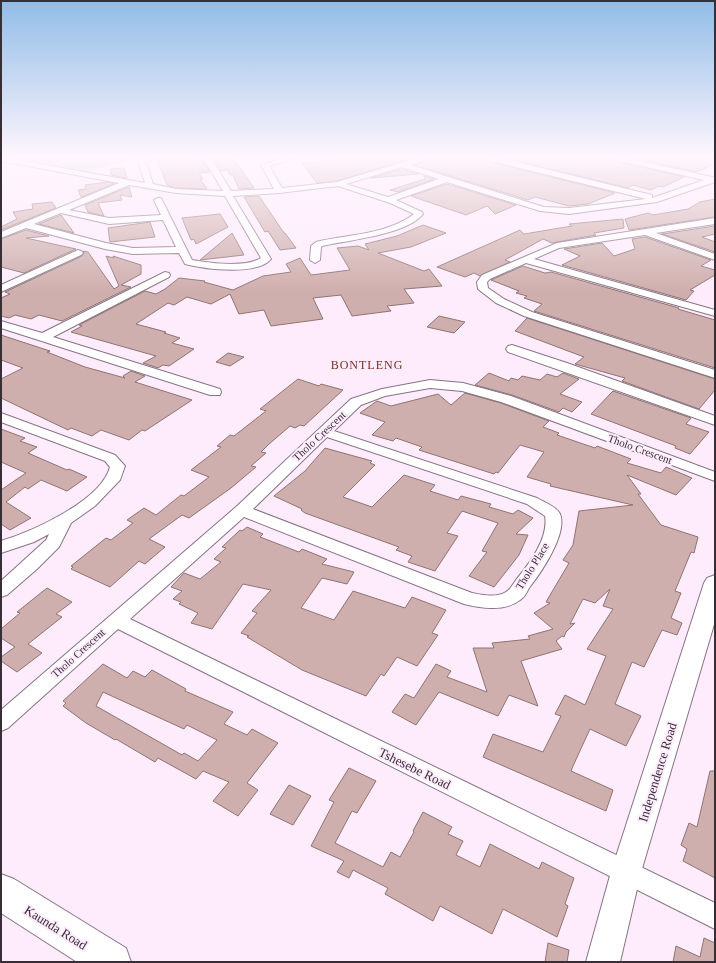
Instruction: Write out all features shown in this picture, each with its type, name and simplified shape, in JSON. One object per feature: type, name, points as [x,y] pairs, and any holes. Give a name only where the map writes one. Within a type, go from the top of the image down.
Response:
[{"type":"main road","name":"Kaunda Road","points":[[1,892],[112,962]]},
{"type":"street","points":[[1,235],[81,201]]},
{"type":"street","points":[[158,201],[188,262],[198,265],[226,266],[256,265],[263,262],[266,259],[231,201]]},
{"type":"street","points":[[315,260],[316,246],[319,244],[369,236],[389,230],[415,218],[419,214],[415,210],[390,201]]},
{"type":"street","points":[[517,201],[543,209],[554,210],[569,210],[650,201]]},
{"type":"street","points":[[59,210],[109,221],[165,217]]},
{"type":"street","points":[[715,221],[557,246],[486,277],[482,282],[483,289],[500,301],[528,314],[715,374]]},
{"type":"street","points":[[27,225],[106,246],[133,251],[182,250]]},
{"type":"street","points":[[648,232],[715,257]]},
{"type":"street","points":[[1,289],[78,253]]},
{"type":"street","points":[[526,260],[715,313]]},
{"type":"street","points":[[43,337],[164,275]]},
{"type":"street","points":[[2,325],[215,392]]},
{"type":"street","points":[[512,350],[563,366],[715,421]]},
{"type":"street","name":"Tholo Crescent","points":[[1,722],[242,510],[356,402],[382,393],[402,388],[430,384],[463,387],[506,399],[715,477]]},
{"type":"street","points":[[1,417],[110,458],[118,466],[115,477],[90,504],[64,520],[28,538],[1,547]]},
{"type":"street","name":"Tholo Place","points":[[242,510],[470,599],[489,602],[502,601],[514,596],[532,572],[549,541],[554,523],[552,514],[532,501],[324,432]]},
{"type":"street","points":[[1,591],[53,543],[64,520]]},
{"type":"street","name":"Independence Road","points":[[603,962],[626,872],[715,583]]},
{"type":"street","name":"Tshesebe Road","points":[[116,620],[715,916]]},
{"type":"building","points":[[95,201],[114,201],[98,203],[104,216],[88,212],[85,205]]},
{"type":"building","points":[[246,201],[262,201],[296,248],[280,250],[268,231],[265,232]]},
{"type":"building","points":[[425,201],[503,201],[516,205],[495,214],[487,206],[466,215]]},
{"type":"building","points":[[550,201],[596,201],[588,204],[569,206]]},
{"type":"building","points":[[715,201],[715,217],[629,230],[625,219],[648,213],[653,215],[688,209],[700,202]]},
{"type":"building","points":[[52,202],[56,208],[1,230],[1,227],[17,219],[13,212],[33,209],[32,204]]},
{"type":"building","points":[[220,214],[228,227],[196,244],[194,239],[191,240],[182,218]]},
{"type":"building","points":[[61,215],[74,233],[39,224]]},
{"type":"building","points":[[623,219],[624,228],[594,233],[596,235],[552,243],[543,239],[505,260],[510,262],[480,276],[474,273],[465,277],[437,267],[520,230],[524,234],[572,226],[569,224]]},
{"type":"building","points":[[150,222],[155,237],[110,242],[108,228]]},
{"type":"building","points":[[423,225],[446,233],[411,247],[378,253],[424,271],[429,269],[442,286],[404,289],[414,303],[387,306],[391,311],[352,316],[341,295],[313,298],[323,319],[271,326],[264,310],[239,314],[230,294],[211,304],[187,297],[174,305],[168,303],[136,324],[166,332],[164,333],[180,338],[172,343],[194,349],[169,366],[163,365],[158,368],[143,363],[156,356],[71,332],[82,326],[79,325],[145,291],[156,294],[179,278],[205,281],[204,282],[233,290],[263,276],[291,272],[286,264],[300,258],[311,275],[350,270],[337,248],[358,246],[369,250],[365,244],[397,236]]},
{"type":"building","points":[[715,226],[715,234],[702,237],[715,242],[715,252],[662,234]]},
{"type":"building","points":[[26,230],[49,236],[26,238],[76,249],[24,273],[1,267],[1,239]]},
{"type":"building","points":[[232,233],[244,255],[200,260]]},
{"type":"building","points":[[645,237],[711,260],[701,266],[715,270],[715,275],[690,290],[694,291],[686,300],[562,265],[580,256],[564,249],[602,243],[614,256],[635,249],[632,239]]},
{"type":"building","points":[[83,251],[88,252],[114,289],[119,286],[106,256],[114,258],[113,256],[141,265],[141,274],[121,285],[131,287],[62,321],[39,315],[31,319],[15,315],[9,318],[1,316],[1,298],[10,294],[5,292],[82,256],[84,253]]},
{"type":"building","points":[[523,266],[545,273],[551,272],[679,308],[678,309],[715,320],[715,368],[534,311],[542,304],[524,298],[527,296],[516,293],[519,291],[491,280]]},
{"type":"building","points":[[439,316],[465,322],[454,333],[427,327]]},
{"type":"building","points":[[527,318],[715,379],[715,390],[699,409],[622,381],[625,378],[575,364],[584,357],[515,331]]},
{"type":"building","points":[[1,335],[50,351],[47,352],[85,367],[125,378],[123,376],[131,371],[145,376],[135,382],[192,400],[145,431],[142,430],[129,440],[101,430],[92,436],[71,428],[68,430],[1,398],[1,379],[23,368],[1,360]]},
{"type":"building","points":[[228,353],[244,357],[230,366],[216,362]]},
{"type":"building","points":[[489,373],[509,381],[511,378],[518,380],[522,376],[540,380],[547,374],[557,377],[563,373],[579,379],[560,394],[582,402],[572,412],[563,408],[559,412],[512,395],[475,385]]},
{"type":"building","points":[[298,379],[319,386],[321,384],[343,390],[304,426],[300,425],[295,428],[290,426],[268,445],[261,452],[266,453],[251,466],[256,467],[231,488],[189,518],[182,515],[149,539],[165,547],[145,564],[139,561],[110,587],[71,569],[73,567],[71,566],[106,538],[111,540],[133,523],[127,520],[144,508],[156,515],[181,495],[184,496],[209,477],[191,470],[221,447],[217,446],[230,435],[234,436],[266,411],[260,409]]},
{"type":"building","points":[[613,391],[691,418],[686,424],[709,432],[690,454],[675,448],[676,446],[591,414]]},
{"type":"building","points":[[465,393],[501,403],[549,421],[543,427],[559,433],[557,435],[595,448],[597,446],[631,459],[627,463],[661,473],[666,467],[692,478],[676,495],[627,475],[641,494],[638,494],[661,525],[698,537],[694,553],[691,552],[675,591],[681,593],[671,618],[682,623],[677,635],[662,630],[644,667],[632,662],[615,704],[641,716],[626,746],[590,729],[571,771],[613,790],[606,811],[483,757],[493,734],[543,752],[561,716],[555,714],[565,695],[585,705],[606,656],[587,649],[613,609],[603,606],[610,589],[595,603],[583,599],[570,624],[575,623],[566,632],[564,637],[562,636],[556,641],[562,649],[521,661],[538,706],[509,695],[498,716],[439,692],[416,725],[392,712],[405,694],[414,698],[436,664],[451,671],[447,677],[487,692],[473,648],[494,648],[492,643],[530,639],[528,636],[553,629],[534,613],[550,603],[546,602],[569,563],[563,560],[573,545],[579,511],[633,505],[550,486],[551,484],[527,477],[544,452],[520,445],[498,473],[496,472],[494,474],[419,450],[422,447],[396,438],[393,441],[372,435],[385,422],[360,413],[377,401],[391,406],[438,394],[451,405]]},
{"type":"building","points":[[1,429],[25,438],[20,441],[37,447],[28,453],[87,477],[67,491],[41,480],[28,489],[25,487],[6,502],[31,518],[10,530],[1,524],[1,490],[26,473],[1,462]]},
{"type":"building","points":[[325,448],[372,461],[370,463],[375,465],[343,497],[372,507],[404,475],[435,485],[430,491],[458,500],[461,496],[491,504],[489,507],[513,514],[518,510],[533,518],[516,534],[528,535],[519,555],[494,587],[469,576],[487,552],[482,551],[498,523],[462,511],[447,533],[458,536],[435,571],[408,562],[412,556],[396,550],[399,547],[305,513],[301,510],[302,509],[274,496],[305,471]]},
{"type":"building","points":[[247,527],[263,534],[260,537],[299,552],[302,549],[327,559],[322,564],[354,572],[347,584],[322,578],[301,608],[334,620],[353,591],[405,608],[412,597],[446,610],[432,633],[438,635],[417,666],[397,657],[384,676],[381,674],[366,696],[302,670],[247,637],[249,636],[241,633],[257,613],[252,611],[271,590],[243,584],[212,629],[191,623],[198,613],[179,604],[181,602],[173,599],[182,591],[171,587],[184,573],[200,579],[221,562],[214,559],[226,548],[222,547],[240,530],[242,531]]},
{"type":"building","points":[[47,588],[72,602],[56,614],[62,617],[28,644],[42,653],[17,672],[1,661],[1,657],[15,647],[1,638],[1,629],[20,613],[17,612]]},
{"type":"building","points":[[103,664],[127,678],[133,671],[145,677],[152,670],[186,689],[185,691],[233,712],[224,724],[247,735],[252,729],[278,743],[247,783],[258,790],[238,816],[213,801],[229,782],[203,771],[196,779],[158,758],[155,762],[86,723],[63,706],[66,703],[63,701]],"holes":[[[103,692],[184,729],[187,725],[217,740],[198,761],[184,753],[182,755],[96,706]]]},
{"type":"building","points":[[349,768],[376,781],[357,813],[352,811],[335,843],[383,867],[391,852],[400,857],[423,812],[452,827],[448,834],[463,841],[456,855],[480,867],[490,844],[539,869],[542,862],[574,878],[565,904],[568,906],[557,937],[503,909],[492,934],[440,906],[433,921],[385,894],[388,888],[353,870],[349,878],[337,872],[344,861],[311,846],[334,802],[329,800]]},
{"type":"building","points":[[710,771],[715,771],[715,878],[683,861],[687,849],[681,845],[689,823],[697,827]]},
{"type":"building","points":[[289,785],[311,796],[293,825],[270,814]]},
{"type":"building","points":[[704,938],[715,943],[715,962],[673,962],[676,946],[700,957]]},
{"type":"building","points":[[548,943],[569,950],[567,962],[545,962]]},
{"type":"district","name":"BONTLENG","points":[[367,365]]}]
